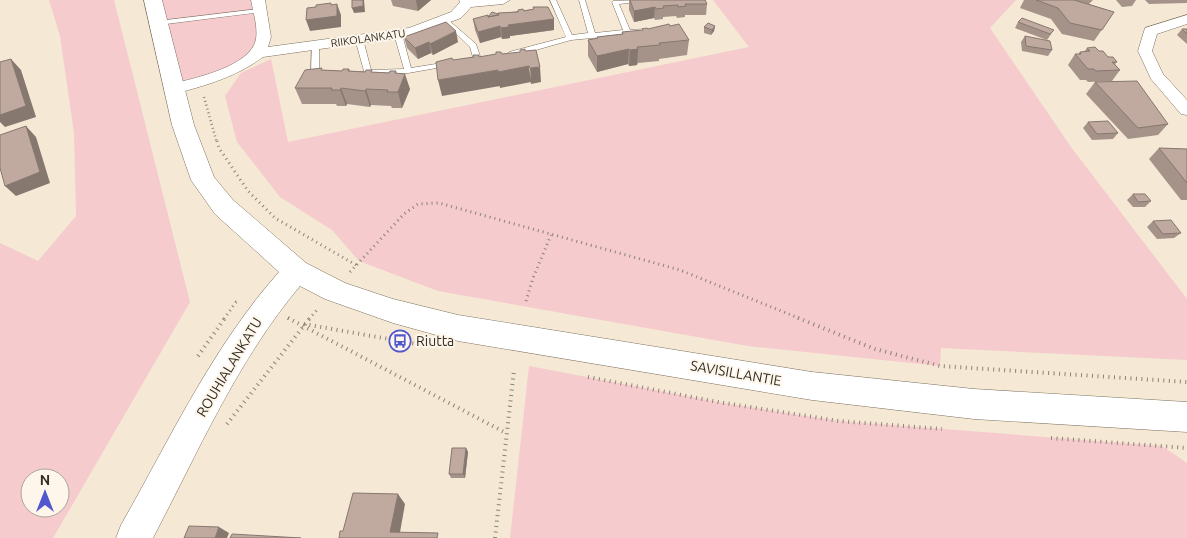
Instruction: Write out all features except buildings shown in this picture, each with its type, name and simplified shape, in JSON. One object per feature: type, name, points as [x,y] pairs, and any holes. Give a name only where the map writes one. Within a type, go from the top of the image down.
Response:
[{"type":"street","points":[[153,0],[173,89],[188,142],[203,180],[224,207],[296,271]]},
{"type":"street","points":[[467,2],[504,0]]},
{"type":"street","name":"RIIKOLANKATU","points":[[259,53],[412,32],[456,15],[467,2]]},
{"type":"street","points":[[173,89],[200,83],[233,70],[259,53],[264,37],[258,5]]},
{"type":"street","points":[[1187,19],[1150,31],[1145,51],[1156,76],[1187,110]]},
{"type":"street","name":"SAVISILLANTIE","points":[[296,271],[335,291],[393,311],[458,328],[812,386],[974,404],[1187,417]]},
{"type":"street","name":"ROUHIALANKATU","points":[[134,538],[232,356],[265,307],[296,271]]},
{"type":"lane","points":[[553,0],[570,38]]},
{"type":"lane","points":[[582,0],[592,35]]},
{"type":"lane","points":[[627,31],[614,1],[637,0]]},
{"type":"lane","points":[[158,23],[258,5]]},
{"type":"lane","points":[[444,19],[473,46],[477,59]]},
{"type":"lane","points":[[505,55],[570,38],[627,31],[656,32]]},
{"type":"lane","points":[[398,34],[408,71]]},
{"type":"lane","points":[[360,39],[368,73]]},
{"type":"lane","points":[[315,45],[315,76],[333,75]]},
{"type":"lane","points":[[467,61],[486,58]]},
{"type":"lane","points":[[359,74],[408,71],[457,62]]},
{"type":"path","points":[[200,83],[219,148],[248,191],[275,218],[356,265]]},
{"type":"path","points":[[226,426],[304,324],[404,214],[418,204],[438,203],[551,236],[680,270],[875,349],[940,366],[1187,382]]},
{"type":"path","points":[[526,301],[533,278],[551,236]]},
{"type":"path","points":[[304,324],[506,433]]},
{"type":"path","points":[[495,538],[514,370]]},
{"type":"shaded area","points":[[49,0],[114,0],[190,302],[70,509],[70,468],[20,468],[20,518],[65,518],[53,538],[0,538],[0,243],[38,261],[76,216],[74,133],[60,36]]},
{"type":"shaded area","points":[[153,0],[258,0],[264,37],[248,62],[173,89]]},
{"type":"shaded area","points":[[713,0],[1016,0],[990,28],[1071,147],[1187,299],[1187,360],[941,348],[940,366],[748,346],[438,291],[359,261],[332,230],[280,197],[237,142],[225,96],[241,73],[271,59],[288,142],[749,47]]},
{"type":"shaded area","points":[[529,366],[718,402],[839,421],[1162,446],[1187,463],[1187,538],[510,538]]},
{"type":"place","name":"Riutta","points":[[400,341]]}]
